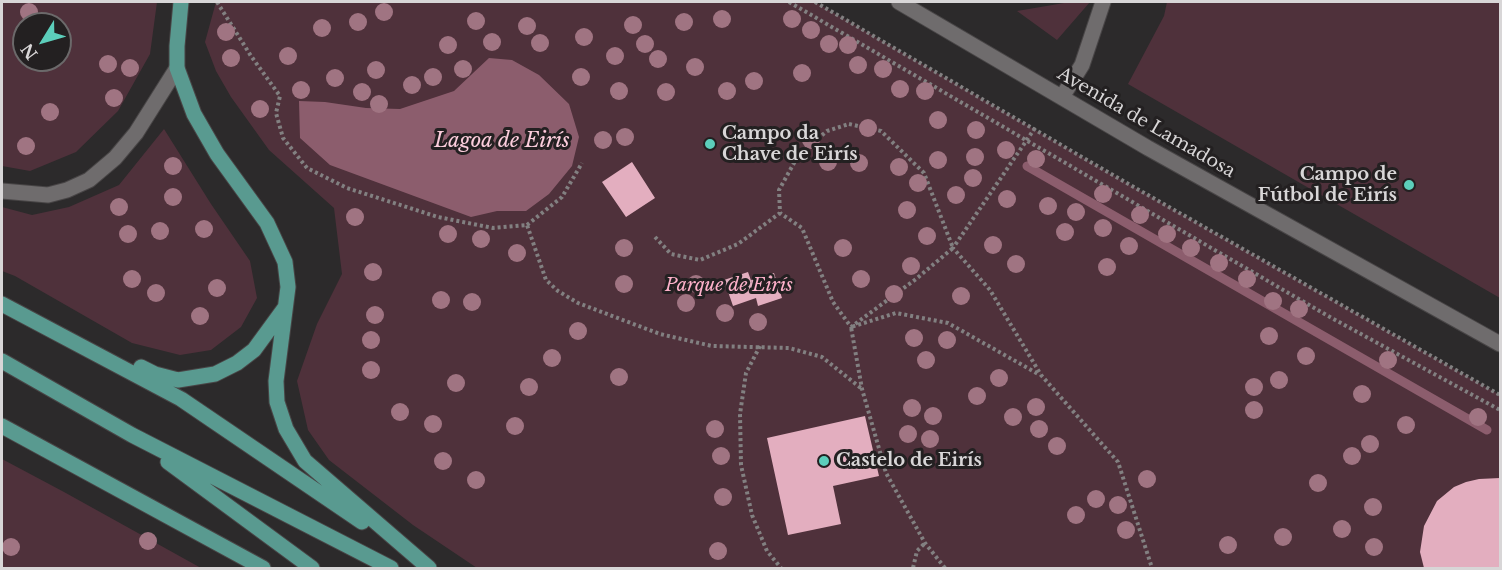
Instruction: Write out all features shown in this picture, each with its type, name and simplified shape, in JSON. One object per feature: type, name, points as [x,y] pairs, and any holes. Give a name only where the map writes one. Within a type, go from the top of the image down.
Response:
[{"type":"main road","points":[[181,2],[177,68],[194,114],[217,154],[267,223],[285,262],[288,287],[276,381],[277,402],[286,429],[305,461],[429,568]]},
{"type":"main road","points":[[2,304],[53,321],[155,374],[178,380],[214,374],[237,363],[254,350],[286,307]]},
{"type":"main road","points":[[2,304],[181,399],[429,568]]},
{"type":"main road","points":[[2,361],[132,435],[391,568]]},
{"type":"main road","points":[[2,426],[262,568]]},
{"type":"main road","points":[[132,435],[312,568]]},
{"type":"street","name":"Avenida de Lamadosa","points":[[899,2],[1148,148],[1500,344]]},
{"type":"street","points":[[1062,97],[1082,65],[1103,2]]},
{"type":"street","points":[[2,191],[48,195],[67,190],[89,180],[115,158],[136,133],[177,68]]},
{"type":"path","points":[[217,2],[251,56],[280,96],[276,113],[283,138],[307,168],[347,188],[438,217],[493,228],[527,225],[562,197],[582,163]]},
{"type":"path","points":[[789,2],[1028,139],[1328,316],[1500,410]]},
{"type":"path","points":[[815,2],[1166,206],[1500,395]]},
{"type":"path","points":[[780,213],[779,190],[799,154],[827,131],[849,124],[881,131],[924,173],[953,248],[990,290],[1041,375],[1118,462],[1152,568]]},
{"type":"path","points":[[851,327],[916,279],[953,248],[1035,128]]},
{"type":"path","points":[[656,237],[671,254],[700,260],[738,244],[780,213]]},
{"type":"path","points":[[780,213],[802,228],[833,302],[851,327],[862,389],[886,474],[925,543],[945,568]]},
{"type":"path","points":[[527,225],[546,280],[558,291],[578,303],[660,334],[712,346],[789,348],[822,357],[862,389]]},
{"type":"path","points":[[851,327],[896,313],[948,323],[1041,375]]},
{"type":"path","points":[[760,346],[746,373],[740,414],[741,465],[752,515],[767,551],[781,568]]},
{"type":"path","points":[[913,568],[917,550],[925,543]]},
{"type":"green space","points":[[2,2],[157,2],[150,54],[118,111],[76,152],[30,171],[2,166]]},
{"type":"green space","name":"Parque de Eirís","points":[[216,2],[815,2],[1125,182],[1500,395],[1500,568],[477,568],[413,525],[329,460],[308,430],[297,381],[317,324],[342,274],[334,208],[269,150],[231,97],[216,71],[205,42]]},
{"type":"green space","points":[[1070,2],[1090,2],[1057,40],[1017,11]]},
{"type":"green space","name":"Campo de Fútbol de Eirís","points":[[1167,2],[1500,2],[1500,298],[1128,84],[1164,16]]},
{"type":"green space","points":[[164,129],[250,261],[257,298],[241,327],[211,350],[180,355],[132,343],[15,276],[2,271],[2,207],[32,215],[69,207],[119,185]]},
{"type":"green space","points":[[2,459],[64,492],[201,568],[2,568]]},
{"type":"water","name":"Lagoa de Eirís","points":[[489,58],[512,60],[539,75],[569,104],[579,137],[572,166],[549,194],[526,211],[497,211],[471,217],[330,165],[300,138],[299,101],[400,109],[454,91]]},
{"type":"building","points":[[632,162],[655,198],[626,217],[602,182]]},
{"type":"building","points":[[748,272],[754,289],[751,280],[774,273],[782,298],[758,306],[756,298],[733,306],[724,280]]},
{"type":"building","name":"Castelo de Eirís","points":[[865,416],[879,476],[833,486],[841,524],[788,535],[767,438]]},
{"type":"building","points":[[1500,478],[1500,568],[1424,568],[1420,552],[1424,526],[1437,501],[1454,487],[1466,482]]},
{"type":"waterway","points":[[1027,166],[1487,430]]},
{"type":"place","name":"Campo da Chave de Eirís","points":[[710,144]]},
{"type":"place","name":"Campo de Fútbol de Eirís","points":[[1409,185]]},
{"type":"place","name":"Castelo de Eirís","points":[[824,461]]}]
